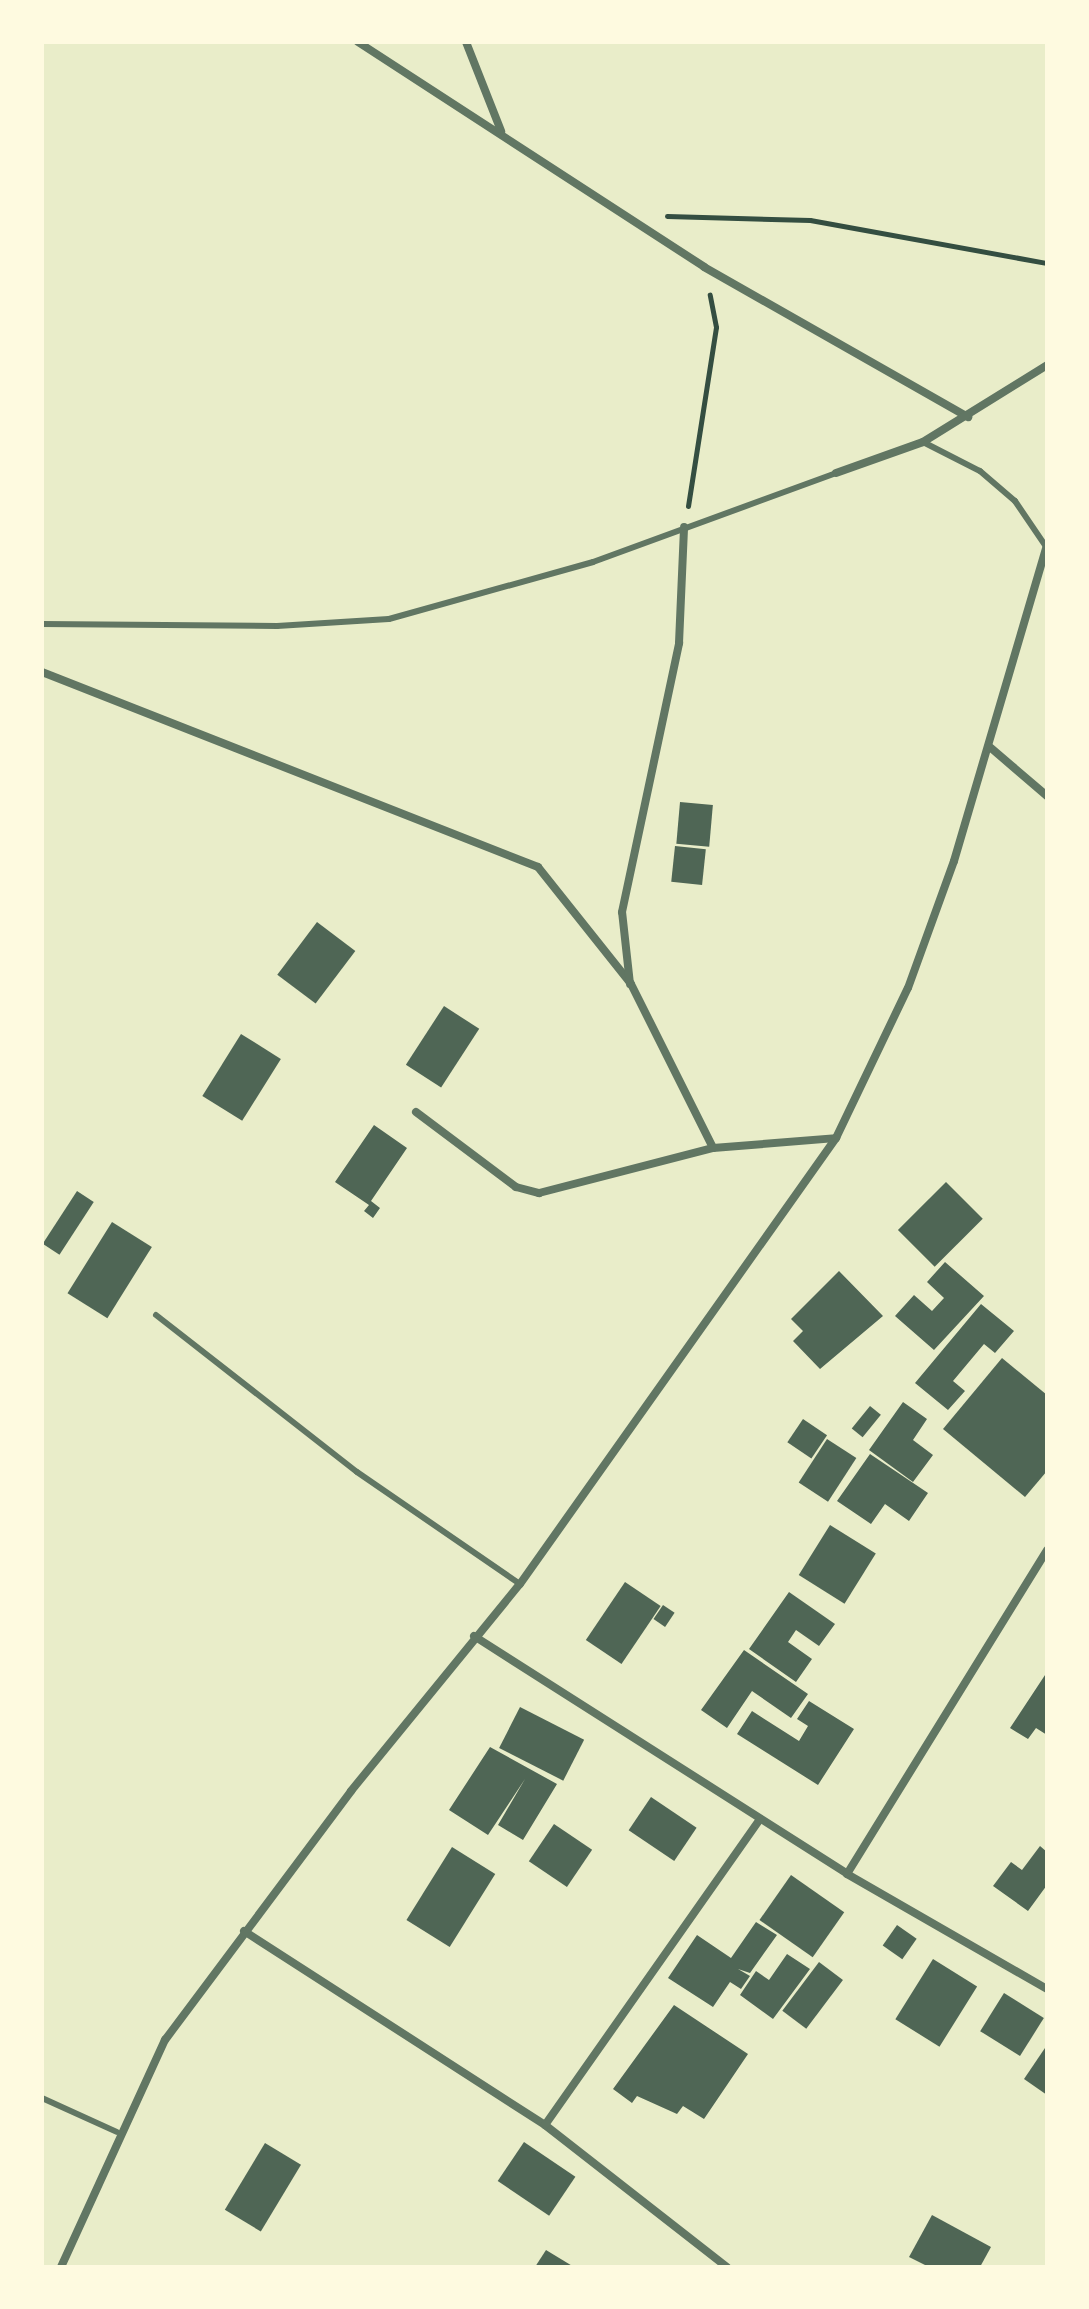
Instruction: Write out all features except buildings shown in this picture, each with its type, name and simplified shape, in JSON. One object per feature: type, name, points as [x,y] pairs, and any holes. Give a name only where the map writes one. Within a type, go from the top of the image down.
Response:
[{"type":"street","points":[[358,42],[634,216],[704,267],[968,417]]},
{"type":"street","points":[[466,42],[501,132]]},
{"type":"street","points":[[836,473],[923,442],[968,417],[1047,365]]},
{"type":"street","points":[[631,984],[625,882],[672,683],[684,527]]},
{"type":"street","points":[[61,2267],[117,2132],[165,2040],[244,1931],[474,1636],[520,1584],[836,1138],[908,988],[991,748],[1047,547]]},
{"type":"street","points":[[42,672],[538,867],[631,984],[713,1148]]},
{"type":"street","points":[[991,748],[1047,796]]},
{"type":"street","points":[[416,1112],[516,1187],[539,1193],[713,1148],[836,1138]]},
{"type":"street","points":[[847,1874],[1047,1550]]},
{"type":"street","points":[[474,1636],[847,1874],[1047,1989]]},
{"type":"street","points":[[545,2125],[760,1819]]},
{"type":"street","points":[[244,1931],[545,2125],[727,2267]]},
{"type":"lane","points":[[923,442],[980,471],[1015,501],[1047,547]]},
{"type":"lane","points":[[42,624],[277,626],[389,619],[499,592],[836,473]]},
{"type":"lane","points":[[156,1315],[357,1472],[520,1584]]},
{"type":"lane","points":[[42,2098],[117,2132]]},
{"type":"path","points":[[634,216],[810,220],[1047,263]]},
{"type":"path","points":[[684,527],[716,327],[704,267]]}]
